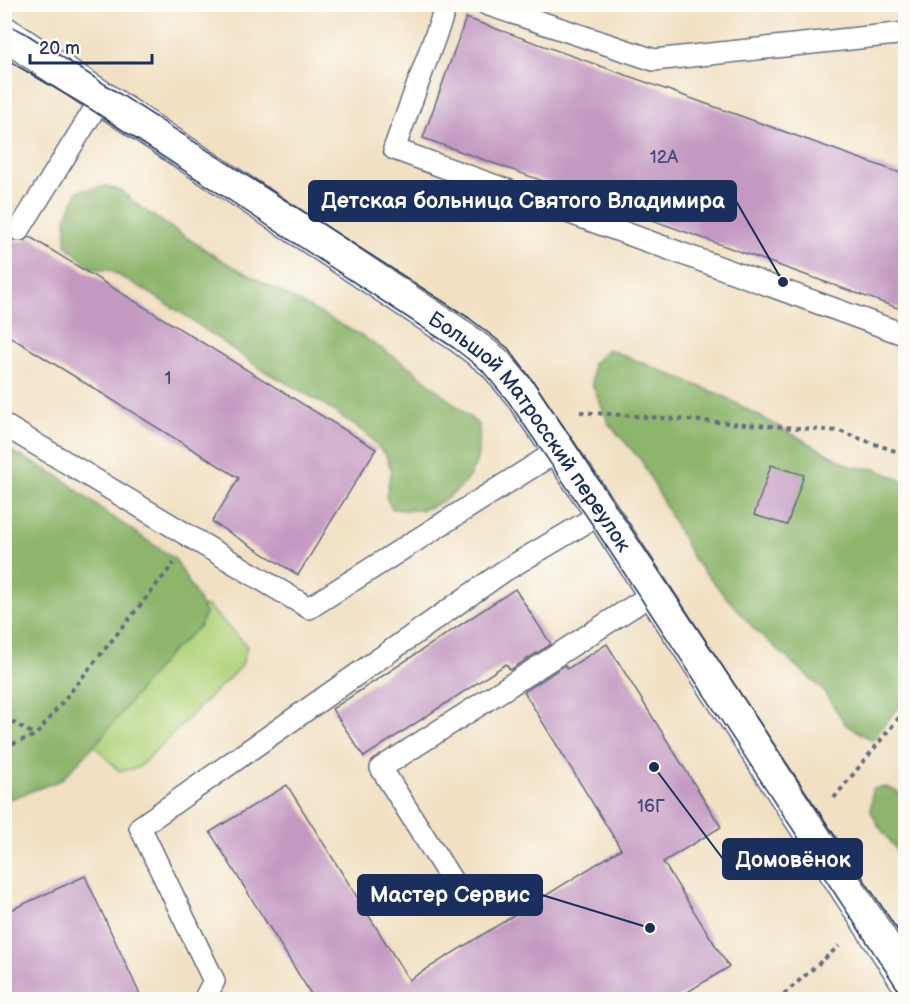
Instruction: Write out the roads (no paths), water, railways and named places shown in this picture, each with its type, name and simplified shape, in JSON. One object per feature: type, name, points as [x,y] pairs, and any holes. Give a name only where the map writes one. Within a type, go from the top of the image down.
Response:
[{"type":"street","name":"Большой Матросский переулок","points":[[4,33],[460,336],[494,362],[520,393],[602,513],[906,979]]},
{"type":"lane","points":[[447,4],[394,149],[906,335]]},
{"type":"lane","points":[[486,4],[654,60],[906,33]]},
{"type":"lane","points":[[19,230],[102,97]]},
{"type":"lane","points":[[4,425],[309,608],[559,450]]},
{"type":"lane","points":[[204,999],[214,981],[140,827],[504,572],[602,513]]},
{"type":"lane","points":[[456,887],[381,768],[654,593]]},
{"type":"tram line","points":[[4,23],[25,33],[469,318],[508,348],[535,384],[906,943]]},
{"type":"tram line","points":[[4,58],[92,110],[454,348],[482,370],[508,401],[590,521],[905,1000]]},
{"type":"place","name":"Детская больница Святого Владимира","points":[[783,282]]},
{"type":"place","name":"Домовёнок","points":[[654,767]]},
{"type":"place","name":"Мастер Сервис","points":[[650,928]]}]
